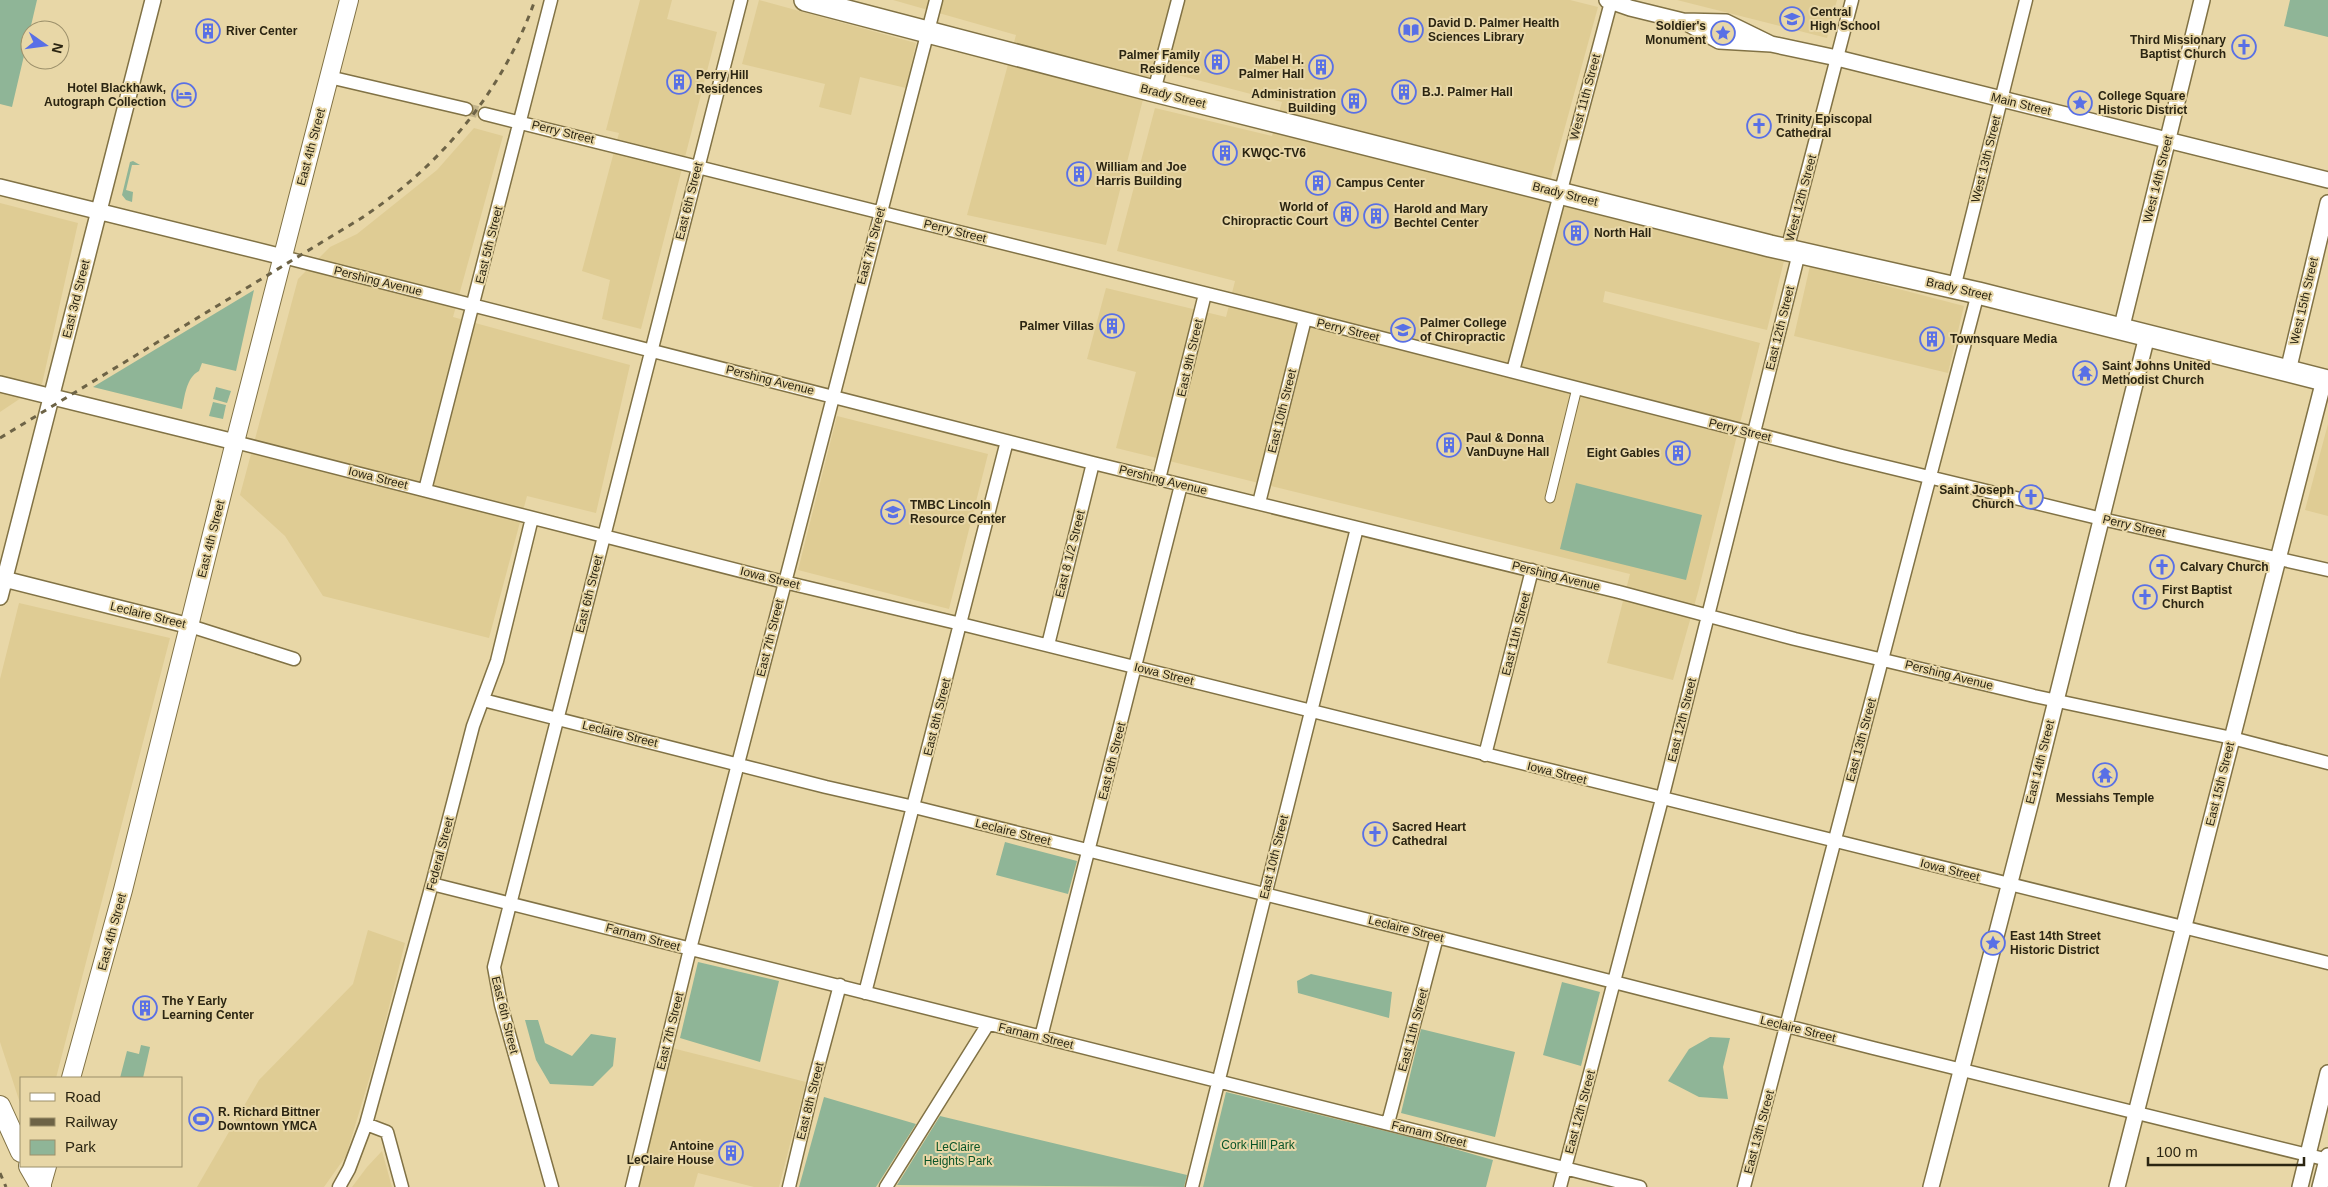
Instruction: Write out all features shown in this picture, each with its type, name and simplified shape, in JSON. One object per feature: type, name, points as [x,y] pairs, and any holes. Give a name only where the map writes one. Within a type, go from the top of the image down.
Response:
[{"type":"highway","name":"Brady Street","points":[[805,0],[1154,91],[1560,193],[1793,251],[1954,288],[2326,381]]},
{"type":"main road","name":"East 4th Street","points":[[71,1077],[123,890],[235,442],[349,0]]},
{"type":"main road","points":[[0,1106],[20,1150]]},
{"type":"main road","points":[[30,1167],[41,1187]]},
{"type":"main road","points":[[41,1187],[47,1167]]},
{"type":"street","name":"East 3rd Street","points":[[0,598],[2,578],[153,0]]},
{"type":"street","name":"East 5th Street","points":[[425,490],[551,0]]},
{"type":"street","name":"East 6th Street","points":[[552,1187],[496,982],[494,967],[741,0]]},
{"type":"street","name":"East 7th Street","points":[[632,1187],[737,764],[936,0]]},
{"type":"street","points":[[1154,91],[1178,0]]},
{"type":"street","name":"West 12th Street","points":[[1793,251],[1852,0]]},
{"type":"street","name":"West 13th Street","points":[[1954,288],[2026,0]]},
{"type":"street","name":"West 14th Street","points":[[2121,330],[2202,0]]},
{"type":"street","name":"Main Street","points":[[1609,1],[1683,21],[1726,22],[1771,44],[2001,98],[2328,180]]},
{"type":"street","name":"West 11th Street","points":[[1560,193],[1609,1]]},
{"type":"street","points":[[329,77],[466,109]]},
{"type":"street","name":"Perry Street","points":[[486,114],[698,165],[1513,371],[1753,434],[2102,519],[2328,570]]},
{"type":"street","name":"Pershing Avenue","points":[[0,187],[473,305],[1092,463],[1708,614],[1795,639],[2056,700],[2232,738],[2328,762]]},
{"type":"street","points":[[1513,371],[1560,193]]},
{"type":"street","name":"West 15th Street","points":[[2288,371],[2328,203]]},
{"type":"street","name":"East 12th Street","points":[[1560,1187],[1662,799],[1753,434],[1793,251]]},
{"type":"street","name":"East 9th Street","points":[[1159,479],[1205,294]]},
{"type":"street","name":"East 13th Street","points":[[1744,1187],[1978,294]]},
{"type":"street","name":"East 10th Street","points":[[1259,504],[1305,319]]},
{"type":"street","name":"East 14th Street","points":[[1931,1187],[2147,336]]},
{"type":"street","name":"East 15th Street","points":[[2117,1187],[2138,1113],[2278,558],[2326,381]]},
{"type":"street","name":"Iowa Street","points":[[0,384],[784,582],[1048,645],[1834,842],[2328,963]]},
{"type":"street","points":[[1550,498],[1577,388]]},
{"type":"street","name":"East 8th Street","points":[[865,993],[1008,441]]},
{"type":"street","name":"East 8 1/2 Street","points":[[1048,645],[1092,463]]},
{"type":"street","name":"East 9th Street","points":[[1041,1037],[1181,484]]},
{"type":"street","name":"Federal Street","points":[[339,1187],[349,1169],[366,1124],[473,726],[497,660],[532,518]]},
{"type":"street","name":"East 10th Street","points":[[1192,1187],[1357,528]]},
{"type":"street","name":"East 11th Street","points":[[1485,755],[1532,570]]},
{"type":"street","name":"Leclaire Street","points":[[2,578],[190,626],[294,659]]},
{"type":"street","name":"Leclaire Street","points":[[483,700],[1437,937],[1961,1070],[2328,1159]]},
{"type":"street","name":"Farnam Street","points":[[432,884],[776,972],[840,985],[865,993],[1640,1187]]},
{"type":"street","name":"East 11th Street","points":[[1388,1123],[1437,937]]},
{"type":"street","name":"East 8th Street","points":[[789,1187],[840,985]]},
{"type":"street","points":[[886,1187],[988,1024]]},
{"type":"street","points":[[2300,1187],[2328,1073]]},
{"type":"street","points":[[366,1124],[387,1132],[402,1187]]},
{"type":"street","points":[[2320,1187],[2328,1159]]},
{"type":"shaded area","points":[[640,0],[672,0],[667,19],[717,32],[641,329],[602,319],[610,280],[582,271],[619,133],[606,130]]},
{"type":"shaded area","points":[[759,0],[916,43],[906,88],[860,77],[851,115],[819,107],[825,84],[742,64]]},
{"type":"shaded area","name":"Palmer College of Chiropractic","points":[[893,0],[1570,0],[1598,7],[1546,196],[1623,221],[1784,261],[1767,330],[1605,291],[1603,302],[1760,343],[1698,592],[1673,680],[1607,663],[1630,574],[1116,448],[1136,372],[1087,359],[1106,288],[1226,317],[1235,281],[1117,251],[1155,108],[1272,136],[1282,102],[1174,74],[1152,64],[1106,245],[967,215],[1016,35]]},
{"type":"shaded area","name":"Central High School","points":[[1677,0],[1837,0],[1827,38]]},
{"type":"shaded area","points":[[474,128],[503,136],[453,317],[630,365],[596,513],[527,496],[489,638],[323,596],[285,536],[240,495],[298,279],[330,247],[357,234],[437,170]]},
{"type":"shaded area","points":[[0,203],[78,223],[42,384],[0,412]]},
{"type":"shaded area","points":[[1810,266],[1964,306],[1948,373],[1794,336]]},
{"type":"shaded area","name":"TMBC Lincoln Resource Center","points":[[837,416],[988,454],[949,609],[798,570]]},
{"type":"shaded area","points":[[2328,424],[2328,516],[2305,510]]},
{"type":"shaded area","points":[[19,603],[170,638],[56,1077],[20,1077],[20,1103],[0,1042],[0,679]]},
{"type":"shaded area","points":[[368,930],[405,943],[380,1043],[346,1156],[324,1187],[197,1187],[259,1080],[353,984]]},
{"type":"shaded area","points":[[672,1048],[806,1082],[779,1187],[754,1187],[698,1173],[694,1187],[637,1187]]},
{"type":"shaded area","points":[[382,1151],[392,1187],[352,1187],[367,1167]]},
{"type":"green space","points":[[0,0],[37,0],[32,20],[20,20],[21,70],[12,107],[0,104]]},
{"type":"green space","points":[[2290,0],[2328,0],[2328,37],[2284,26]]},
{"type":"green space","points":[[133,161],[140,165],[132,165],[126,190],[133,192],[132,202],[126,200],[122,195],[130,162]]},
{"type":"green space","points":[[254,290],[236,371],[202,363],[199,371],[191,378],[185,393],[182,409],[93,387]]},
{"type":"green space","points":[[216,387],[231,391],[227,403],[213,399]]},
{"type":"green space","points":[[213,402],[226,405],[223,419],[209,416]]},
{"type":"green space","points":[[1576,483],[1702,515],[1686,580],[1560,549]]},
{"type":"green space","points":[[1005,842],[1077,861],[1068,894],[996,875]]},
{"type":"green space","points":[[698,962],[779,981],[760,1062],[680,1038]]},
{"type":"green space","points":[[1311,974],[1392,992],[1389,1018],[1298,993],[1297,981]]},
{"type":"green space","points":[[1562,982],[1600,992],[1581,1066],[1543,1055]]},
{"type":"green space","points":[[525,1020],[538,1020],[545,1043],[572,1056],[591,1034],[616,1038],[613,1066],[593,1086],[550,1084],[536,1060]]},
{"type":"green space","points":[[1421,1029],[1515,1052],[1495,1137],[1401,1113]]},
{"type":"green space","points":[[1710,1037],[1730,1038],[1723,1067],[1728,1099],[1699,1097],[1668,1081],[1689,1049]]},
{"type":"green space","points":[[141,1045],[150,1047],[143,1077],[120,1077],[127,1051],[139,1054]]},
{"type":"green space","name":"Cork Hill Park","points":[[1226,1092],[1434,1143],[1493,1160],[1486,1187],[1203,1187]]},
{"type":"green space","points":[[824,1097],[916,1124],[876,1187],[799,1187]]},
{"type":"green space","name":"LeClaire Heights Park","points":[[940,1116],[1187,1175],[1184,1187],[897,1185]]},
{"type":"tunnel","points":[[466,109],[485,114]]},
{"type":"railway","points":[[0,438],[360,219],[389,198],[417,175],[466,124],[506,65],[522,33],[535,0]]},
{"type":"railway","points":[[0,1173],[6,1187]]},
{"type":"place","name":"Central High School","points":[[1792,19]]},
{"type":"place","name":"David D. Palmer Health Sciences Library","points":[[1411,30]]},
{"type":"place","name":"River Center","points":[[208,31]]},
{"type":"place","name":"Soldier's Monument","points":[[1723,33]]},
{"type":"place","name":"Third Missionary Baptist Church","points":[[2244,47]]},
{"type":"place","name":"Palmer Family Residence","points":[[1217,62]]},
{"type":"place","name":"Mabel H. Palmer Hall","points":[[1321,67]]},
{"type":"place","name":"Perry Hill Residences","points":[[679,82]]},
{"type":"place","name":"B.J. Palmer Hall","points":[[1404,92]]},
{"type":"place","name":"Hotel Blackhawk, Autograph Collection","points":[[184,95]]},
{"type":"place","name":"Administration Building","points":[[1354,101]]},
{"type":"place","name":"College Square Historic District","points":[[2080,103]]},
{"type":"place","name":"Trinity Episcopal Cathedral","points":[[1759,126]]},
{"type":"place","name":"KWQC-TV6","points":[[1225,153]]},
{"type":"place","name":"William and Joe Harris Building","points":[[1079,174]]},
{"type":"place","name":"Campus Center","points":[[1318,183]]},
{"type":"place","name":"World of Chiropractic Court","points":[[1346,214]]},
{"type":"place","name":"Harold and Mary Bechtel Center","points":[[1376,216]]},
{"type":"place","name":"North Hall","points":[[1576,233]]},
{"type":"place","name":"Palmer Villas","points":[[1112,326]]},
{"type":"place","name":"Palmer College of Chiropractic","points":[[1403,330]]},
{"type":"place","name":"Townsquare Media","points":[[1932,339]]},
{"type":"place","name":"Saint Johns United Methodist Church","points":[[2085,373]]},
{"type":"place","name":"Paul & Donna VanDuyne Hall","points":[[1449,445]]},
{"type":"place","name":"Eight Gables","points":[[1678,453]]},
{"type":"place","name":"Saint Joseph Church","points":[[2031,497]]},
{"type":"place","name":"TMBC Lincoln Resource Center","points":[[893,512]]},
{"type":"place","name":"Calvary Church","points":[[2162,567]]},
{"type":"place","name":"First Baptist Church","points":[[2145,597]]},
{"type":"place","name":"Messiahs Temple","points":[[2105,775]]},
{"type":"place","name":"Sacred Heart Cathedral","points":[[1375,834]]},
{"type":"place","name":"East 14th Street Historic District","points":[[1993,943]]},
{"type":"place","name":"The Y Early Learning Center","points":[[145,1008]]},
{"type":"place","name":"R. Richard Bittner Downtown YMCA","points":[[201,1119]]},
{"type":"place","name":"Antoine LeClaire House","points":[[731,1153]]}]
